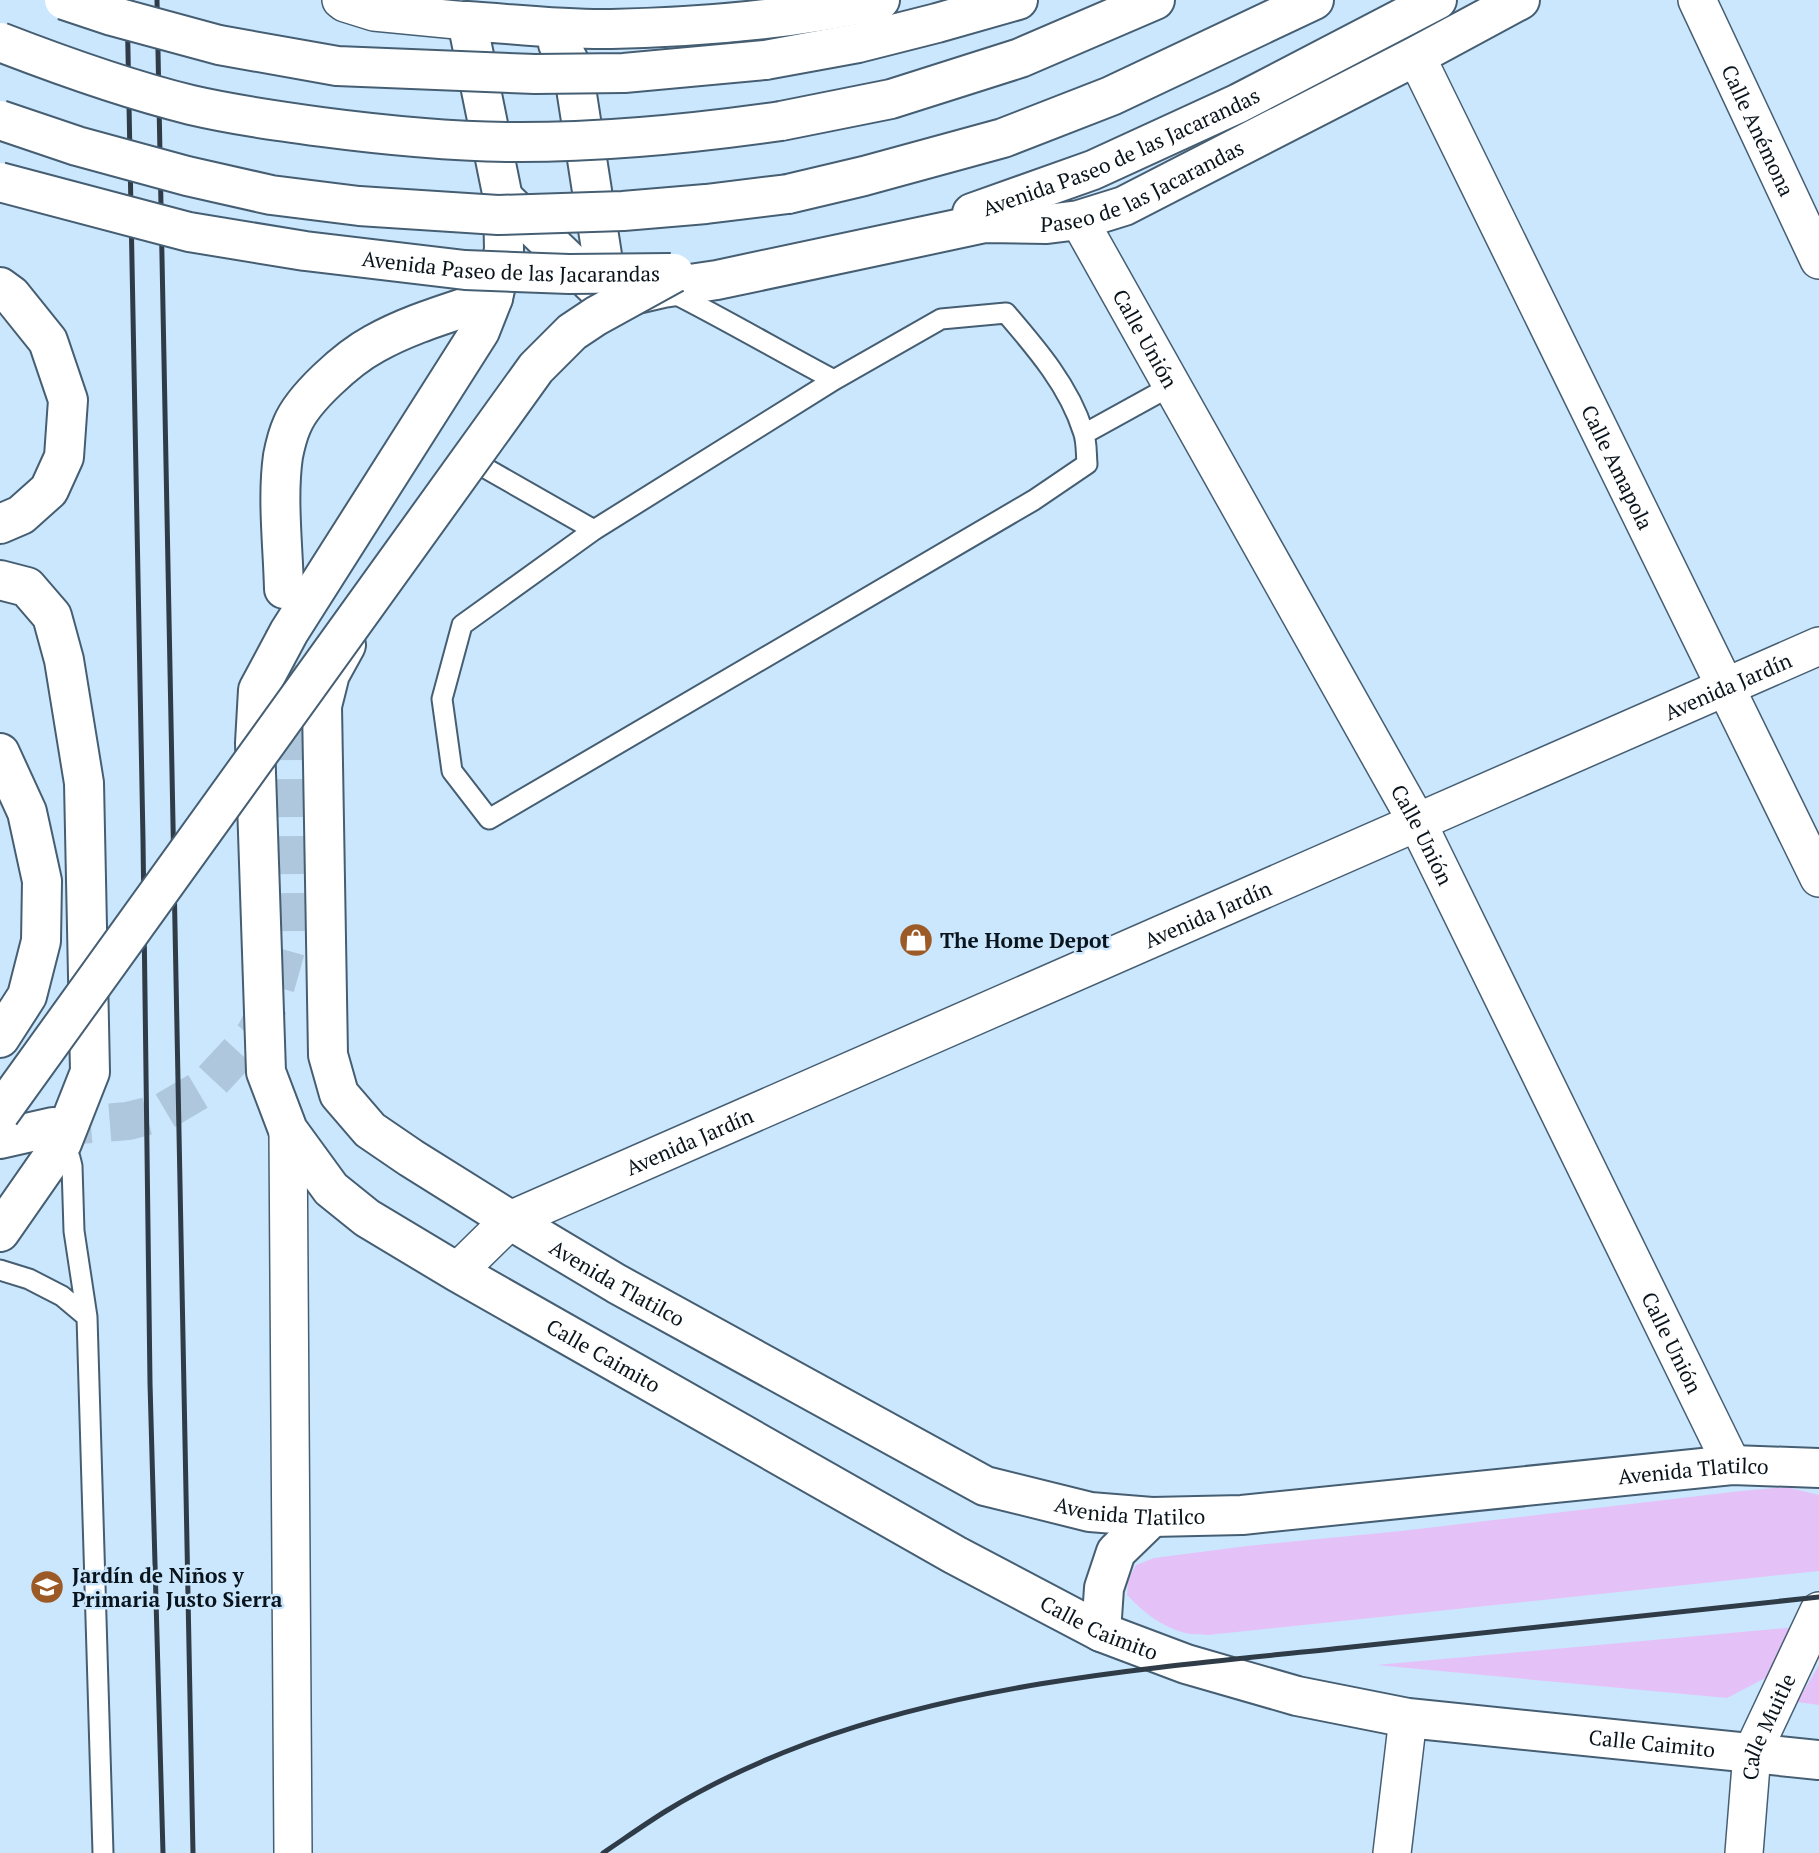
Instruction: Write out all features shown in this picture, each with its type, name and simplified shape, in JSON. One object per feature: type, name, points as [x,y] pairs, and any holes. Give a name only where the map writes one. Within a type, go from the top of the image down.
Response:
[{"type":"main road","points":[[64,0],[219,45],[337,66],[535,75],[624,73],[765,60],[858,43],[1018,0]]},
{"type":"main road","points":[[467,21],[608,29],[779,18],[880,0]]},
{"type":"main road","points":[[0,42],[67,68],[191,105],[286,122],[394,136],[507,142],[605,139],[701,132],[781,121],[891,99],[1020,58],[1155,0]]},
{"type":"main road","points":[[0,120],[77,146],[187,176],[271,195],[359,206],[498,215],[623,211],[706,204],[788,194],[1003,138],[1111,96],[1314,0]]},
{"type":"main road","name":"Avenida Paseo de las Jacarandas","points":[[0,182],[189,232],[305,251],[465,270],[668,280],[860,245],[960,218],[1093,170],[1239,103],[1437,0]]},
{"type":"main road","name":"Paseo de las Jacarandas","points":[[473,461],[572,324],[591,309],[610,300],[668,280],[717,280],[985,223],[1079,220],[1124,206],[1520,0]]},
{"type":"main road","name":"Calle Caimito","points":[[467,21],[503,198],[505,250],[493,298],[480,331],[289,632],[258,690],[255,743],[266,1072],[288,1130],[331,1189],[366,1218],[457,1272],[943,1548],[1101,1632],[1186,1664],[1297,1696],[1408,1718],[1819,1760]]},
{"type":"main road","points":[[538,26],[562,48],[573,69],[610,300]]},
{"type":"main road","points":[[503,198],[610,300]]},
{"type":"main road","points":[[0,1113],[536,368],[572,332],[596,316],[668,280]]},
{"type":"main road","points":[[0,287],[11,295],[48,341],[68,400],[64,457],[49,490],[21,514],[0,524]]},
{"type":"main road","points":[[284,589],[281,489],[283,455],[292,424],[313,394],[339,369],[373,344],[414,325],[493,298]]},
{"type":"main road","name":"Avenida Tlatilco","points":[[473,461],[348,640],[330,674],[322,706],[328,1055],[339,1094],[370,1129],[411,1158],[617,1284],[985,1486],[1090,1512],[1152,1517],[1242,1515],[1732,1465],[1819,1468]]},
{"type":"main road","points":[[0,580],[27,587],[52,616],[64,660],[84,783],[90,1072],[57,1135],[0,1232]]},
{"type":"main road","points":[[0,753],[27,812],[42,881],[41,941],[27,996],[0,1038]]},
{"type":"main road","points":[[0,1139],[57,1135]]},
{"type":"main road","points":[[1101,1632],[1104,1588],[1116,1552],[1152,1517]]},
{"type":"street","points":[[341,0],[374,12],[467,21]]},
{"type":"street","name":"Calle Anémona","points":[[1697,0],[1819,260]]},
{"type":"street","name":"Calle Amapola","points":[[1416,56],[1819,878]]},
{"type":"street","name":"Calle Unión","points":[[1079,220],[1417,822],[1732,1465]]},
{"type":"street","name":"Avenida Jardín","points":[[457,1272],[510,1220],[1819,646]]},
{"type":"street","points":[[288,1130],[293,1853]]},
{"type":"street","name":"Calle Muitle","points":[[1744,1853],[1752,1753],[1819,1611]]},
{"type":"street","points":[[1392,1853],[1408,1718]]},
{"type":"lane","points":[[668,280],[723,318],[834,380]]},
{"type":"lane","points":[[1006,313],[1056,376],[1084,434],[1087,464],[1034,500],[489,819],[452,771],[442,699],[462,625],[594,530],[834,380],[941,319],[1006,313]]},
{"type":"lane","points":[[1084,434],[1171,386]]},
{"type":"lane","points":[[473,461],[594,530]]},
{"type":"lane","points":[[57,1135],[72,1167],[74,1231],[87,1317],[103,1853]]},
{"type":"lane","points":[[0,1270],[29,1279],[62,1296],[87,1317]]},
{"type":"shaded area","points":[[1786,1487],[1819,1495],[1819,1571],[1208,1635],[1188,1634],[1168,1627],[1146,1613],[1127,1595],[1128,1580],[1136,1565],[1154,1558]]},
{"type":"shaded area","points":[[1798,1627],[1775,1673],[1727,1698],[1376,1665]]},
{"type":"shaded area","points":[[1819,1665],[1819,1705],[1797,1702]]},
{"type":"tunnel","points":[[53,1127],[128,1121],[163,1112],[207,1086],[255,1034],[272,999],[286,950],[284,630]]},
{"type":"railway","points":[[127,0],[150,1383],[163,1853]]},
{"type":"railway","points":[[157,0],[193,1853]]},
{"type":"railway","points":[[603,1853],[650,1821],[718,1782],[808,1743],[938,1704],[1004,1690],[1207,1662],[1819,1597]]},
{"type":"place","name":"The Home Depot","points":[[916,940]]},
{"type":"place","name":"Jardín de Niños y Primaria Justo Sierra","points":[[47,1587]]}]
